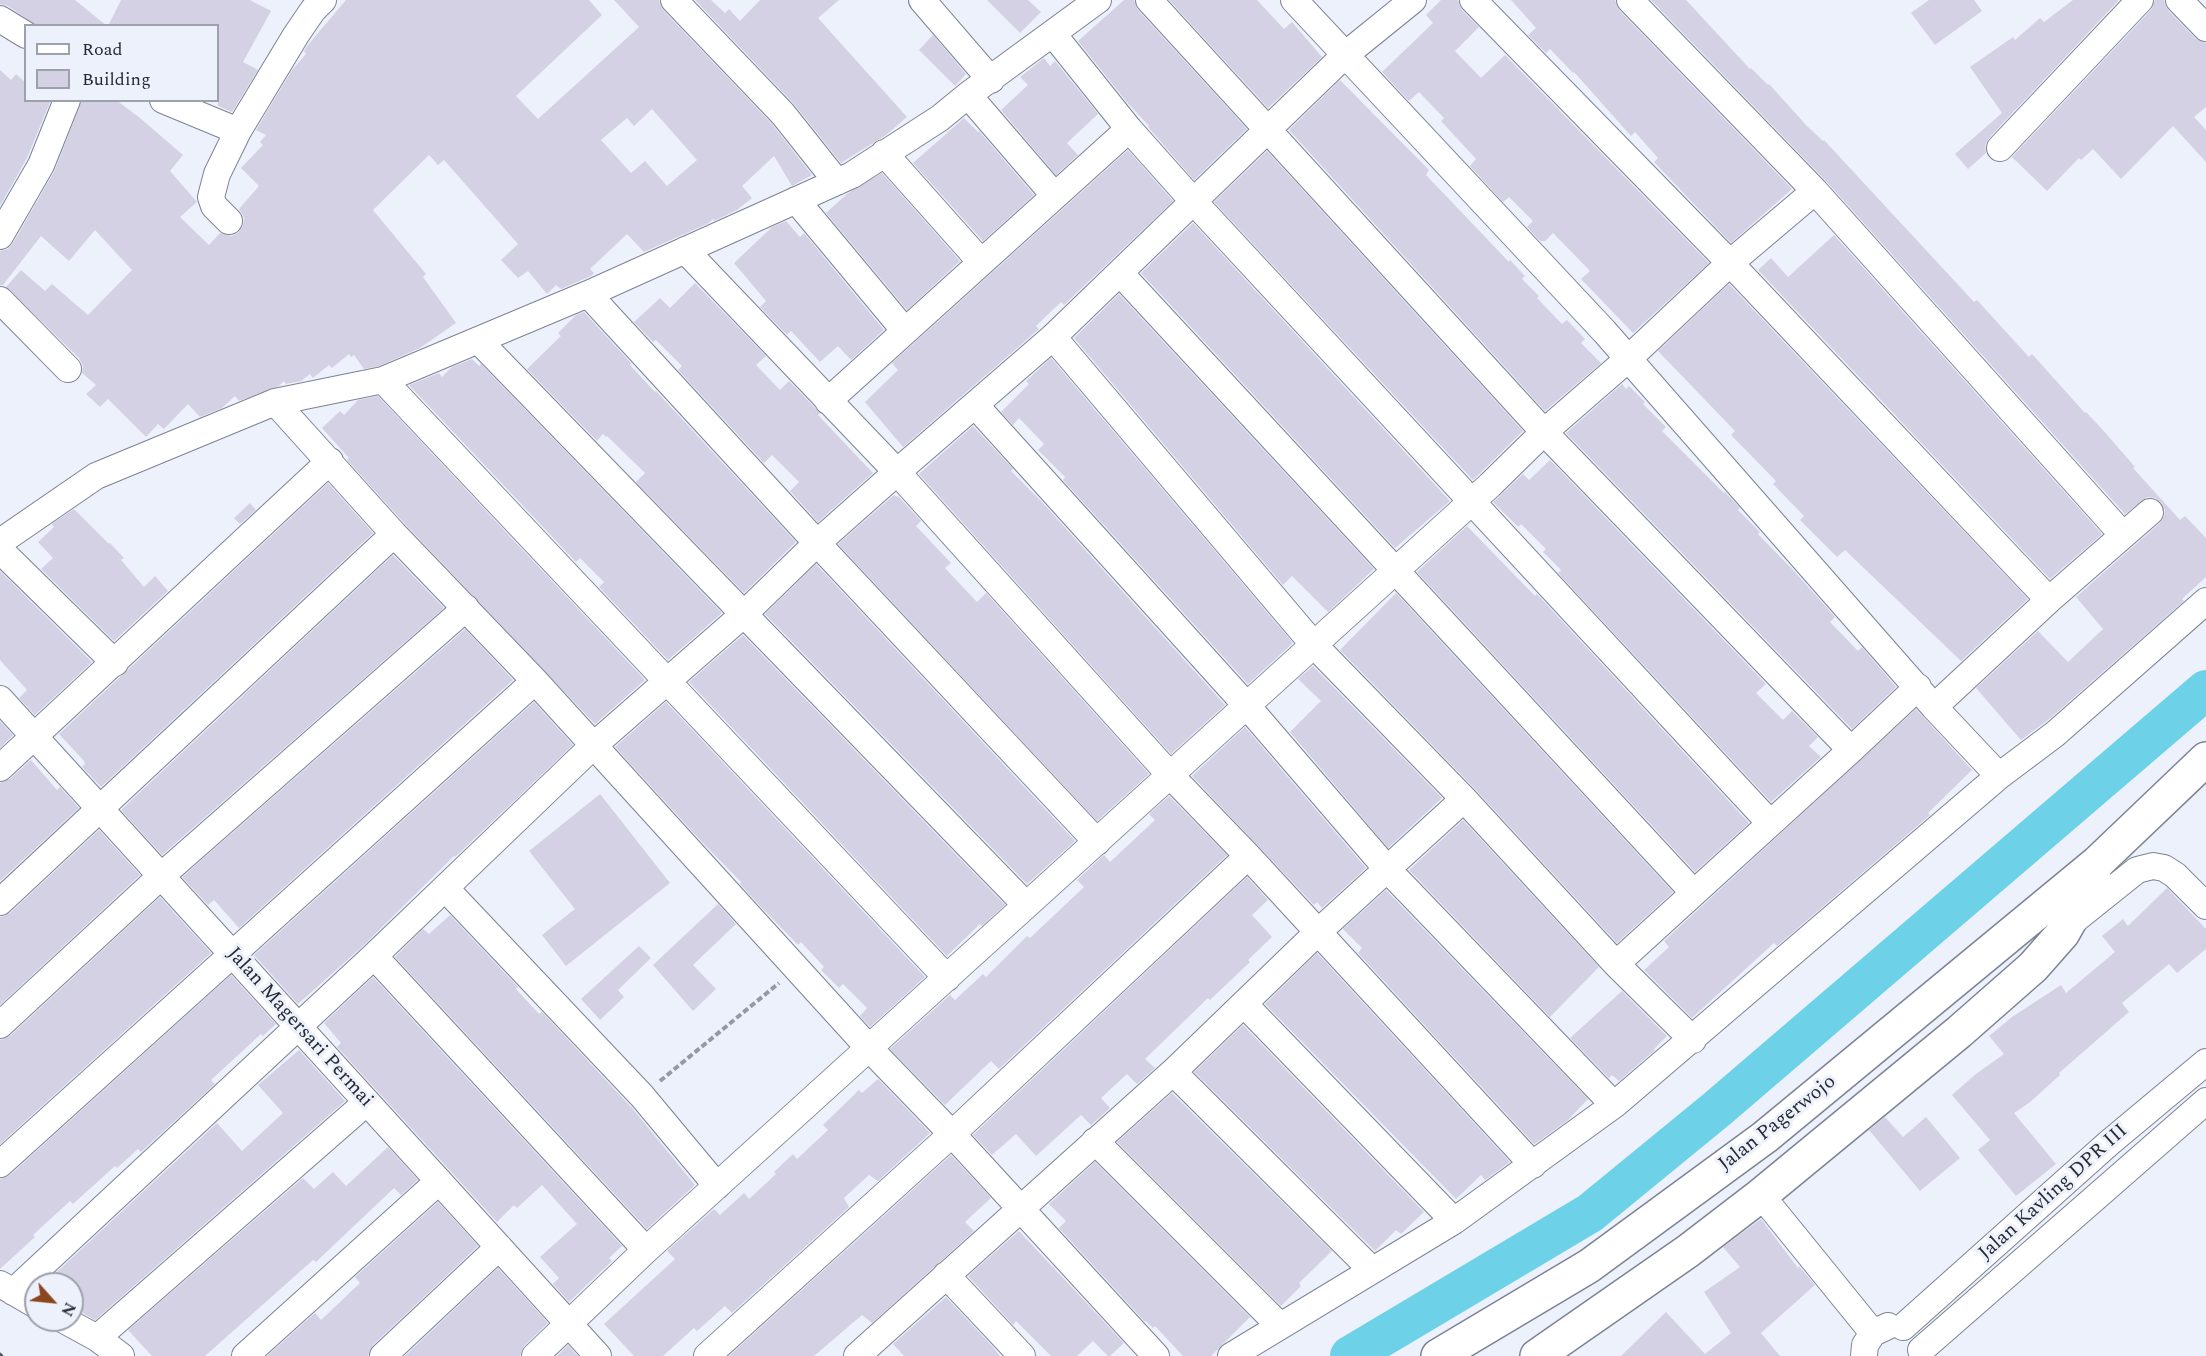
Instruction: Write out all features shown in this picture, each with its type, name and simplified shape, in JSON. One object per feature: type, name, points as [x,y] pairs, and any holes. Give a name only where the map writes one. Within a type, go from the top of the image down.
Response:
[{"type":"main road","name":"Jalan Pagerwojo","points":[[1438,1356],[1589,1266],[1765,1137],[2097,864],[2206,759]]},
{"type":"main road","name":"Jalan Pagerwojo","points":[[1537,1356],[1688,1251],[1761,1195],[2033,968],[2067,926],[2097,864]]},
{"type":"main road","points":[[1931,1002],[1959,1032]]},
{"type":"street","points":[[229,221],[214,206],[212,197],[217,174],[238,131],[296,35],[313,10],[323,0]]},
{"type":"street","points":[[674,0],[783,114],[837,182]]},
{"type":"street","points":[[922,0],[991,80]]},
{"type":"street","points":[[0,542],[96,476],[275,402],[383,380],[588,294],[852,175],[940,118],[1098,0]]},
{"type":"street","points":[[1149,0],[1544,432],[1851,750]]},
{"type":"street","points":[[1294,0],[1628,359],[1934,706],[2000,776]]},
{"type":"street","points":[[24,1298],[7,1288],[374,956],[593,746],[744,614],[817,543],[1053,337],[1345,55],[1413,0]]},
{"type":"street","points":[[1473,0],[1730,264],[2049,600]]},
{"type":"street","points":[[1630,0],[1815,191],[2123,535]]},
{"type":"street","points":[[2000,148],[2140,0]]},
{"type":"street","points":[[2179,0],[2206,28]]},
{"type":"street","points":[[0,19],[24,33]]},
{"type":"street","points":[[1053,34],[1129,129],[1194,202],[1770,823]]},
{"type":"street","points":[[969,95],[1054,195]]},
{"type":"street","points":[[0,236],[41,165],[66,102]]},
{"type":"street","points":[[168,102],[238,131]]},
{"type":"street","points":[[828,401],[1129,129]]},
{"type":"street","points":[[884,153],[981,262]]},
{"type":"street","points":[[535,1356],[646,1250],[1395,572],[1544,432],[1628,359],[1730,264],[1815,191]]},
{"type":"street","points":[[796,200],[905,331]]},
{"type":"street","points":[[685,250],[897,472],[1170,776],[1248,856],[1533,1165]]},
{"type":"street","points":[[1120,273],[1694,893]]},
{"type":"street","points":[[588,294],[1097,842]]},
{"type":"street","points":[[0,300],[68,369]]},
{"type":"street","points":[[1053,337],[1314,645],[1464,799],[1616,964],[1693,1040]]},
{"type":"street","points":[[478,340],[1026,905]]},
{"type":"street","points":[[383,380],[947,978]]},
{"type":"street","points":[[275,402],[394,534],[535,681],[870,1048],[1156,1356]]},
{"type":"street","points":[[975,405],[1247,706],[1388,870],[1614,1105]]},
{"type":"street","points":[[0,768],[330,461]]},
{"type":"street","points":[[1934,706],[2049,600],[2150,512]]},
{"type":"street","points":[[0,902],[394,534]]},
{"type":"street","points":[[0,550],[115,663]]},
{"type":"street","points":[[1231,1356],[1454,1221],[1614,1105],[2000,776],[2055,734],[2206,601]]},
{"type":"street","points":[[0,1025],[160,877],[466,608]]},
{"type":"street","points":[[0,1164],[231,953],[535,681]]},
{"type":"street","points":[[1616,964],[1918,687]]},
{"type":"street","name":"Jalan Magersari Permai","points":[[0,699],[598,1356]]},
{"type":"street","points":[[866,1353],[946,1275],[1173,1072],[1318,932],[1464,799]]},
{"type":"street","points":[[707,1356],[952,1134],[1248,856]]},
{"type":"street","points":[[2067,926],[2137,870],[2153,866],[2164,868],[2175,875],[2206,906]]},
{"type":"street","points":[[445,888],[642,1096],[717,1186]]},
{"type":"street","points":[[374,956],[646,1250]]},
{"type":"street","points":[[1244,1004],[1454,1221]]},
{"type":"street","name":"Jalan Kavling DPR III","points":[[1903,1327],[2109,1143],[2206,1062]]},
{"type":"street","points":[[1173,1072],[1372,1270]]},
{"type":"street","name":"Jalan Kavling DPR III","points":[[1921,1353],[2206,1101]]},
{"type":"street","points":[[97,1338],[367,1102]]},
{"type":"street","points":[[1095,1141],[1280,1326]]},
{"type":"street","points":[[245,1356],[439,1180]]},
{"type":"street","points":[[1761,1195],[1869,1345],[1884,1326],[1894,1325],[1912,1332],[1918,1340],[1921,1353]]},
{"type":"street","points":[[383,1356],[499,1247]]},
{"type":"street","points":[[946,1275],[1022,1356]]},
{"type":"street","points":[[84,1331],[121,1356]]},
{"type":"path","points":[[642,1096],[798,968]]},
{"type":"building","points":[[0,0],[75,0],[105,24],[34,24],[8,6],[0,4]]},
{"type":"building","points":[[121,0],[250,0],[271,11],[243,62],[258,70],[232,112],[218,106],[219,24],[109,24]]},
{"type":"building","points":[[346,0],[589,0],[602,15],[516,96],[538,119],[639,27],[614,0],[659,0],[663,10],[772,124],[812,175],[792,186],[774,156],[742,186],[752,198],[737,210],[644,252],[627,234],[590,269],[594,273],[591,276],[561,289],[556,285],[547,294],[528,271],[518,278],[501,260],[518,244],[444,160],[438,165],[429,155],[373,210],[426,274],[423,277],[456,323],[420,348],[379,366],[364,369],[354,355],[351,357],[349,354],[332,368],[329,365],[313,378],[310,374],[301,381],[286,384],[284,381],[279,386],[239,401],[235,396],[222,408],[200,417],[188,404],[164,429],[158,424],[146,437],[108,399],[100,407],[86,394],[96,385],[82,373],[83,366],[79,358],[6,287],[21,270],[45,291],[52,284],[88,315],[132,270],[95,230],[69,261],[41,236],[3,285],[0,285],[0,251],[8,249],[13,243],[54,172],[81,102],[119,102],[183,155],[170,171],[197,202],[180,217],[209,245],[220,233],[232,236],[239,232],[244,218],[239,209],[259,186],[241,168],[263,145],[260,142],[266,135],[256,130],[292,70],[306,54],[304,51]],"holes":[[[652,109],[697,160],[667,186],[645,161],[631,173],[601,140],[627,118],[634,126]]]},
{"type":"building","points":[[695,0],[711,0],[725,13],[729,9],[740,21],[760,0],[839,0],[818,18],[907,117],[886,135],[841,163],[794,104]]},
{"type":"building","points":[[987,0],[1028,0],[1041,12],[1020,33]]},
{"type":"building","points":[[1124,0],[1134,0],[1138,10],[1247,129],[1194,180],[1078,41]]},
{"type":"building","points":[[1169,0],[1257,0],[1284,29],[1292,22],[1322,57],[1268,108]]},
{"type":"building","points":[[1441,0],[1458,0],[1462,10],[1479,27],[1455,51],[1481,78],[1505,55],[1709,263],[1633,333],[1581,279],[1590,271],[1553,233],[1545,241],[1540,241],[1527,227],[1533,221],[1509,197],[1503,202],[1470,166],[1476,159],[1441,121],[1444,118],[1419,92],[1409,101],[1382,72],[1433,23],[1426,15]]},
{"type":"building","points":[[1511,0],[1615,0],[1619,10],[1792,189],[1731,243],[1654,162],[1658,158],[1635,132],[1631,136],[1574,72],[1550,49],[1546,53],[1528,35],[1536,28]]},
{"type":"building","points":[[1651,0],[1686,0],[1750,69],[1769,84],[1807,126],[1824,140],[1974,302],[1977,300],[2029,357],[2032,354],[2102,429],[2135,467],[2133,468],[2180,520],[2185,516],[2206,538],[2206,577],[2182,599],[2184,601],[2048,720],[2021,740],[1976,688],[2038,631],[2068,662],[2103,629],[2076,597],[2160,523],[2165,510],[2162,503],[2155,498],[2147,497],[2125,514],[1826,181]]},
{"type":"building","points":[[1929,0],[1974,0],[1982,11],[1935,45],[1911,13]]},
{"type":"building","points":[[2073,0],[2119,0],[1989,138],[1985,145],[1986,153],[1968,169],[1955,154],[2002,113],[1970,67],[2013,37],[2015,40],[2040,18],[2044,22]]},
{"type":"building","points":[[2155,0],[2164,0],[2168,10],[2195,38],[2206,43],[2206,107],[2194,117],[2206,130],[2206,162],[2173,126],[2121,179],[2093,149],[2081,160],[2079,158],[2047,191],[2012,157],[2151,10]]},
{"type":"building","points":[[933,35],[966,74],[955,86],[919,50]]},
{"type":"building","points":[[1044,58],[1050,66],[1055,61],[1098,114],[1067,143],[1078,155],[1056,175],[1001,110],[1028,85],[1020,77]]},
{"type":"building","points":[[0,70],[11,80],[16,74],[24,81],[24,102],[50,102],[27,158],[0,206]]},
{"type":"building","points":[[1340,80],[1429,170],[1426,175],[1525,276],[1522,279],[1539,296],[1537,298],[1562,324],[1567,320],[1585,339],[1581,343],[1601,363],[1545,411],[1289,130]]},
{"type":"building","points":[[964,118],[979,131],[1034,195],[983,241],[913,163]]},
{"type":"building","points":[[1128,150],[1173,201],[1064,305],[1061,302],[1036,326],[1039,329],[903,447],[865,402],[898,370],[892,363]]},
{"type":"building","points":[[1267,151],[1523,431],[1473,480],[1214,202]]},
{"type":"building","points":[[882,173],[960,261],[907,310],[826,213],[848,193]]},
{"type":"building","points":[[786,221],[800,237],[804,233],[884,330],[851,360],[838,346],[820,362],[791,331],[787,335],[760,307],[766,301],[734,263],[772,227]]},
{"type":"building","points":[[1193,223],[1450,501],[1395,548],[1141,273]]},
{"type":"building","points":[[1834,235],[2102,534],[2050,579],[1758,270],[1771,258],[1788,277]]},
{"type":"building","points":[[695,283],[766,356],[756,365],[780,390],[789,381],[873,473],[818,522],[790,491],[799,482],[772,455],[764,463],[678,370],[682,366],[656,340],[653,342],[634,322],[660,298],[670,308]]},
{"type":"building","points":[[1729,284],[2028,599],[1961,661],[1845,550],[1837,557],[1800,520],[1804,516],[1773,484],[1776,481],[1731,435],[1735,431],[1658,351]]},
{"type":"building","points":[[1119,294],[1374,569],[1328,612],[1292,576],[1283,585],[1074,338]]},
{"type":"building","points":[[584,312],[631,363],[630,365],[796,542],[744,593],[636,482],[645,473],[607,436],[603,434],[597,441],[527,369],[561,336],[558,333],[576,315]]},
{"type":"building","points":[[1051,358],[1293,643],[1248,684],[1063,480],[1065,477],[1038,450],[1044,444],[1019,418],[1013,425],[1001,412],[1029,384],[1026,381]]},
{"type":"building","points":[[472,359],[479,366],[481,364],[722,613],[668,660],[599,587],[604,582],[580,558],[576,562],[409,385],[439,373],[442,377],[452,367]]},
{"type":"building","points":[[1622,384],[1626,389],[1629,386],[1645,402],[1643,404],[1666,427],[1662,431],[1740,508],[1738,510],[1760,532],[1758,534],[1835,617],[1830,622],[1858,651],[1862,647],[1896,687],[1852,729],[1566,433]]},
{"type":"building","points":[[378,396],[645,680],[595,724],[405,524],[347,460],[349,458],[322,428],[340,411],[344,415],[358,400]]},
{"type":"building","points":[[973,426],[1013,469],[1011,471],[1041,501],[1225,705],[1171,754],[919,474]]},
{"type":"building","points":[[1550,460],[1766,684],[1756,693],[1783,720],[1792,711],[1818,737],[1809,746],[1821,757],[1771,802],[1558,573],[1561,570],[1543,552],[1546,549],[1521,524],[1518,527],[1493,502],[1523,474],[1529,480]]},
{"type":"building","points":[[328,483],[373,533],[101,787],[82,767],[85,764],[84,761],[59,734]]},
{"type":"building","points":[[894,495],[898,496],[921,521],[916,526],[951,563],[945,568],[977,602],[986,593],[1149,774],[1097,821],[838,544]]},
{"type":"building","points":[[250,503],[256,510],[240,524],[234,518]]},
{"type":"building","points":[[74,509],[124,558],[121,560],[144,587],[155,576],[168,591],[114,641],[41,569],[53,558],[38,542],[54,527],[53,523]]},
{"type":"building","points":[[1467,526],[1535,596],[1537,594],[1749,823],[1695,872],[1417,572]]},
{"type":"building","points":[[393,555],[444,608],[162,855],[121,810]]},
{"type":"building","points":[[816,564],[1075,841],[1027,884],[765,614]]},
{"type":"building","points":[[0,571],[92,662],[35,715],[19,698],[27,690],[0,660]]},
{"type":"building","points":[[1396,593],[1673,892],[1617,943],[1475,789],[1340,650]]},
{"type":"building","points":[[465,629],[513,680],[239,928],[214,900],[208,905],[182,877]]},
{"type":"building","points":[[743,635],[1005,905],[982,926],[980,924],[947,956],[689,682]]},
{"type":"building","points":[[1313,666],[1442,798],[1388,848],[1290,732],[1321,701],[1298,679]]},
{"type":"building","points":[[534,702],[573,745],[454,856],[364,945],[298,1004],[254,955]]},
{"type":"building","points":[[666,702],[925,977],[870,1027],[860,1016],[867,1008],[843,984],[839,988],[821,970],[824,967],[801,942],[798,945],[761,907],[740,884],[741,882],[615,747]]},
{"type":"building","points":[[1916,709],[1972,770],[1928,813],[1930,815],[1777,946],[1774,943],[1692,1018],[1644,970],[1669,947],[1664,941]]},
{"type":"building","points":[[0,721],[13,735],[0,748]]},
{"type":"building","points":[[1245,727],[1366,868],[1322,908],[1317,902],[1314,905],[1192,776]]},
{"type":"building","points":[[31,760],[57,790],[60,787],[79,808],[0,881],[0,783],[10,779]]},
{"type":"building","points":[[600,794],[670,883],[566,966],[542,935],[575,909],[529,851]]},
{"type":"building","points":[[1169,796],[1227,855],[999,1069],[991,1061],[945,1105],[890,1049],[950,995],[955,1000],[983,974],[986,977],[1027,936],[1030,938],[1084,887],[1077,880],[1104,855],[1110,862],[1155,820],[1149,814]]},
{"type":"building","points":[[1463,820],[1599,967],[1550,1017],[1409,870]]},
{"type":"building","points":[[99,830],[140,875],[0,1005],[0,917],[10,913]]},
{"type":"building","points":[[1247,877],[1268,900],[1252,915],[1272,937],[1248,960],[1250,962],[1210,1000],[1208,998],[1145,1059],[1155,1068],[1137,1084],[1127,1074],[1101,1098],[1110,1108],[1091,1125],[1081,1115],[1036,1156],[1016,1134],[992,1155],[973,1135]]},
{"type":"building","points":[[2167,888],[2206,929],[2206,949],[2177,973],[2169,964],[2122,1003],[2129,1012],[2059,1073],[2060,1075],[2029,1103],[2014,1113],[2056,1164],[2016,1196],[1978,1150],[1990,1140],[1952,1095],[2004,1054],[1989,1036],[2012,1017],[2061,985],[2066,993],[2115,952],[2102,936],[2123,919],[2128,926]]},
{"type":"building","points":[[1386,890],[1588,1099],[1567,1121],[1536,1143],[1534,1144],[1358,953],[1362,948],[1343,929]]},
{"type":"building","points":[[160,897],[211,953],[0,1144],[0,1040],[10,1036]]},
{"type":"building","points":[[718,904],[736,924],[693,965],[716,989],[693,1011],[653,965]]},
{"type":"building","points":[[450,915],[518,987],[516,989],[539,1014],[542,1012],[632,1108],[695,1185],[647,1229],[395,957],[423,929],[429,934]]},
{"type":"building","points":[[639,946],[651,958],[618,990],[624,997],[600,1020],[581,999]]},
{"type":"building","points":[[1317,953],[1510,1162],[1485,1180],[1481,1175],[1456,1199],[1265,1004]]},
{"type":"building","points":[[231,975],[276,1024],[263,1036],[261,1034],[211,1080],[215,1084],[141,1152],[138,1149],[117,1168],[115,1166],[73,1204],[70,1201],[0,1269],[0,1179],[10,1175]]},
{"type":"building","points":[[373,977],[622,1246],[609,1258],[612,1261],[569,1302],[553,1284],[559,1278],[540,1257],[577,1224],[542,1185],[517,1208],[514,1205],[497,1222],[337,1047],[341,1043],[324,1023]]},
{"type":"building","points":[[1622,991],[1667,1036],[1655,1050],[1619,1081],[1612,1075],[1609,1078],[1570,1038]]},
{"type":"building","points":[[1243,1025],[1424,1212],[1401,1234],[1396,1230],[1375,1251],[1194,1072]]},
{"type":"building","points":[[299,1050],[345,1101],[95,1320],[84,1314],[84,1272],[57,1272],[217,1123],[242,1151],[283,1113],[258,1085]]},
{"type":"building","points":[[878,1079],[930,1133],[878,1181],[869,1175],[844,1198],[849,1207],[732,1313],[725,1306],[697,1331],[694,1328],[663,1356],[634,1356],[604,1324],[675,1259],[667,1251],[714,1209],[720,1215],[744,1193],[749,1199],[776,1174],[774,1172],[793,1154],[797,1159],[828,1130],[823,1125],[859,1090],[862,1093]]},
{"type":"building","points":[[1172,1093],[1332,1251],[1299,1283],[1301,1286],[1281,1306],[1117,1142]]},
{"type":"building","points":[[1885,1117],[1903,1137],[1926,1117],[1960,1158],[1920,1191],[1869,1130]]},
{"type":"building","points":[[388,1147],[418,1180],[401,1195],[394,1188],[316,1262],[313,1260],[205,1356],[152,1356],[128,1330],[303,1178],[314,1189],[333,1172],[346,1186]]},
{"type":"building","points":[[951,1155],[991,1198],[965,1222],[974,1231],[872,1323],[862,1315],[814,1356],[729,1356]]},
{"type":"building","points":[[1095,1162],[1250,1317],[1211,1356],[1183,1356],[1155,1326],[1153,1328],[1145,1322],[1059,1228],[1066,1221],[1049,1204]]},
{"type":"building","points":[[438,1202],[478,1246],[373,1345],[368,1356],[267,1356],[315,1313],[321,1320],[360,1283],[355,1277]]},
{"type":"building","points":[[1761,1219],[1798,1268],[1799,1266],[1815,1285],[1761,1333],[1780,1356],[1621,1356],[1666,1312],[1705,1354],[1731,1333],[1704,1292],[1740,1267],[1723,1247]]},
{"type":"building","points":[[1019,1231],[1124,1343],[1110,1356],[1093,1341],[1077,1356],[1051,1356],[1016,1321],[1013,1325],[968,1276]]},
{"type":"building","points":[[498,1268],[548,1323],[524,1346],[520,1356],[405,1356]]},
{"type":"building","points":[[946,1297],[1000,1356],[904,1356],[893,1344]]},
{"type":"building","points":[[568,1345],[578,1356],[557,1356]]},
{"type":"waterway","points":[[1350,1356],[1590,1213],[1717,1109],[2206,690]]}]
